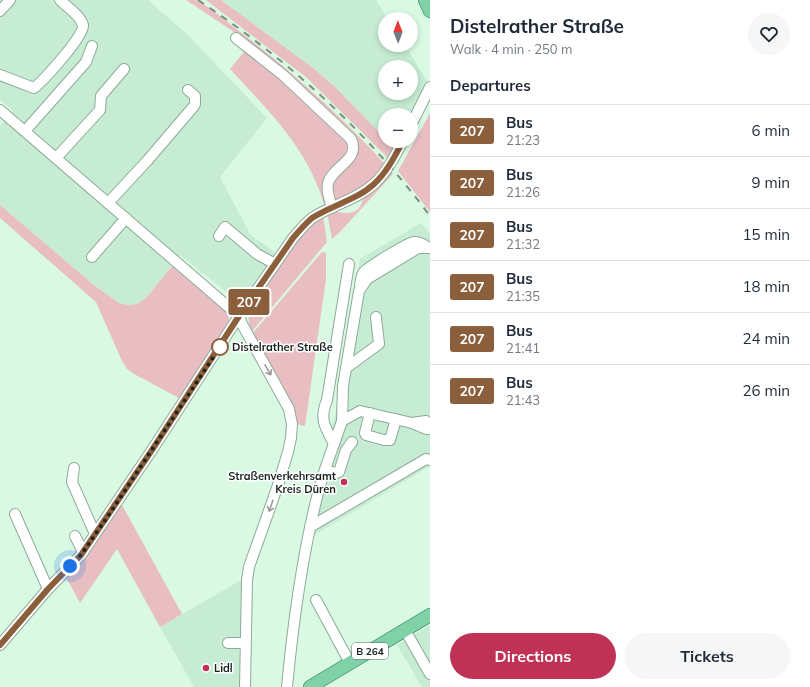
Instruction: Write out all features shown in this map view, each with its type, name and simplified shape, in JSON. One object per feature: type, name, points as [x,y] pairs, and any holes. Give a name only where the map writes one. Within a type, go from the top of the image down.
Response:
[{"type":"main road","points":[[425,0],[430,11]]},
{"type":"main road","name":"B 264","points":[[310,687],[430,615]]},
{"type":"street","points":[[0,11],[10,0]]},
{"type":"street","points":[[0,76],[34,88],[75,42],[81,34],[83,25],[76,14],[60,0]]},
{"type":"street","points":[[236,38],[283,75],[352,139],[354,145],[353,154],[331,177],[328,184],[328,194],[332,208]]},
{"type":"street","points":[[25,131],[86,62],[92,46]]},
{"type":"street","points":[[56,158],[100,110],[101,96],[124,69]]},
{"type":"street","points":[[418,111],[430,87]]},
{"type":"street","points":[[108,203],[147,161],[196,104],[195,96],[188,90]]},
{"type":"street","points":[[0,110],[239,316],[289,409],[292,424],[288,452],[249,567],[247,580],[245,687]]},
{"type":"street","points":[[0,645],[48,589],[83,552],[203,374],[239,316],[293,238],[312,218],[359,194],[374,184],[391,163],[399,148]]},
{"type":"street","points":[[92,258],[126,218]]},
{"type":"street","points":[[219,236],[225,227],[257,254],[275,264]]},
{"type":"street","points":[[287,687],[292,638],[310,527],[318,492],[342,421],[343,386],[359,291],[367,279],[418,248],[430,248]]},
{"type":"street","points":[[334,444],[323,423],[322,411],[327,400],[349,264]]},
{"type":"street","points":[[346,368],[379,344],[376,317]]},
{"type":"street","points":[[342,421],[360,411],[412,423],[428,425]]},
{"type":"street","points":[[370,413],[366,435],[384,440],[390,440],[396,419]]},
{"type":"street","points":[[325,470],[336,473],[339,472],[346,450],[352,442]]},
{"type":"street","points":[[310,527],[423,460],[428,458],[430,460]]},
{"type":"street","points":[[74,468],[72,482],[87,519],[95,534]]},
{"type":"street","points":[[15,514],[48,589]]},
{"type":"street","points":[[75,536],[83,552]]},
{"type":"street","points":[[316,600],[350,663]]},
{"type":"street","points":[[405,630],[430,674]]},
{"type":"street","points":[[228,643],[245,643]]},
{"type":"shaded area","points":[[0,0],[148,0],[187,34],[267,118],[220,177],[250,234],[277,254],[248,294],[243,298],[234,298],[180,255],[147,297],[137,304],[128,305],[119,303],[95,286],[0,205],[0,126],[13,111],[0,100]]},
{"type":"shaded area","points":[[186,0],[199,1],[218,14],[271,56],[330,109],[386,165],[367,185],[325,207],[318,186],[298,149],[273,116],[230,69],[247,48],[355,146],[250,46],[231,30]]},
{"type":"shaded area","points":[[206,0],[221,0],[313,68],[335,87],[378,131],[378,148],[392,148],[388,158],[307,78]]},
{"type":"shaded area","points":[[221,0],[376,0],[384,12],[378,12],[378,52],[409,52],[414,60],[378,60],[378,100],[417,100],[413,108],[378,108],[378,131],[335,87],[313,68]]},
{"type":"shaded area","points":[[418,66],[427,81],[418,98]]},
{"type":"shaded area","points":[[430,113],[430,212],[398,171],[411,148],[418,148],[418,135]]},
{"type":"shaded area","points":[[391,171],[393,174],[332,239],[327,213],[349,213],[357,210],[368,192]]},
{"type":"shaded area","points":[[0,205],[95,286],[119,303],[128,305],[137,304],[147,297],[172,266],[227,312],[229,319],[228,325],[179,398],[127,369],[96,302],[0,218]]},
{"type":"shaded area","points":[[323,216],[327,242],[252,331],[249,314],[252,308],[301,233]]},
{"type":"shaded area","points":[[421,223],[430,234],[430,466],[313,536],[315,488],[335,416],[360,259]]},
{"type":"shaded area","points":[[322,252],[326,253],[326,279],[305,426],[296,424],[252,334]]},
{"type":"shaded area","points":[[121,503],[182,614],[160,627],[117,549],[80,603],[66,577],[86,555]]},
{"type":"shaded area","points":[[243,579],[239,687],[194,687],[160,627]]},
{"type":"shaded area","points":[[430,625],[430,687],[422,687],[397,645]]},
{"type":"railway","points":[[198,0],[263,47],[323,98],[352,125],[379,154],[430,216]]},
{"type":"bus line","name":"207","points":[[0,645],[48,589],[81,555],[203,374],[239,316],[293,238],[312,218],[359,194],[374,184],[391,163],[399,148]]},
{"type":"place","name":"Distelrather Straße","points":[[220,347]]},
{"type":"place","name":"Straßenverkehrsamt Kreis Düren","points":[[344,482]]},
{"type":"place","name":"Lidl","points":[[206,668]]},
{"type":"route","points":[[70,566],[81,555],[110,513],[220,347]]}]
